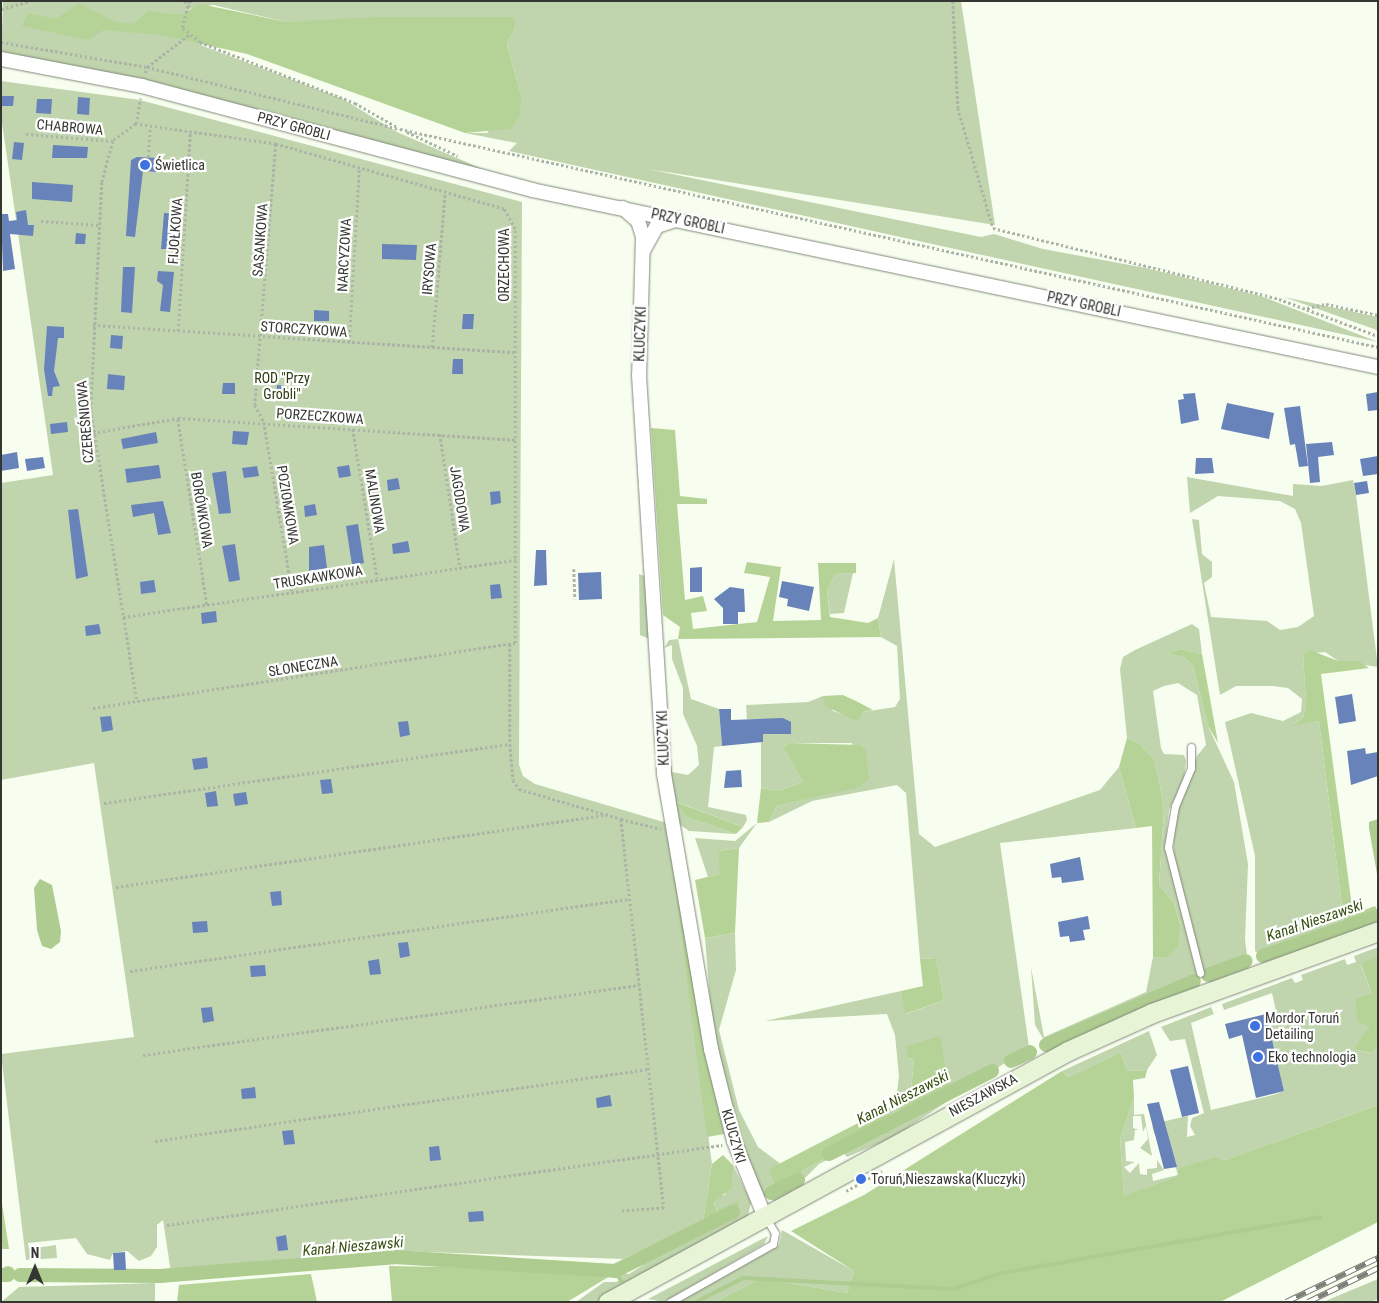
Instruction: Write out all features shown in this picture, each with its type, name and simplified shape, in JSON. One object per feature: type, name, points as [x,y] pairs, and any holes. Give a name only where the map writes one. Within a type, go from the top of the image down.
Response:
[{"type":"main road","name":"NIESZAWSKA","points":[[608,1302],[1008,1081],[1115,1028],[1378,930]]},
{"type":"street","name":"PRZY GROBLI","points":[[1,59],[532,190],[680,219],[1378,367]]},
{"type":"street","name":"KLUCZYKI","points":[[623,208],[638,221],[644,249],[640,391],[659,633],[664,774],[676,832],[711,1049],[734,1141],[764,1215]]},
{"type":"street","name":"KLUCZYKI","points":[[644,249],[658,226],[680,219]]},
{"type":"lane","points":[[1191,747],[1191,768],[1175,806],[1168,847],[1200,973]]},
{"type":"lane","points":[[670,1302],[773,1244],[775,1233],[764,1215]]},
{"type":"path","points":[[1,9],[30,1]]},
{"type":"path","points":[[184,1],[188,7]]},
{"type":"path","points":[[190,1],[183,28],[190,34],[355,102],[400,129],[462,157]]},
{"type":"path","points":[[953,1],[958,108],[993,228],[1172,269],[1306,308],[1378,336]]},
{"type":"path","points":[[136,124],[147,66],[190,34]]},
{"type":"path","points":[[1,42],[147,66],[400,129],[1378,347]]},
{"type":"path","name":"ORZECHOWA","points":[[136,124],[276,144],[359,169],[498,206],[514,220],[515,644]]},
{"type":"path","name":"CZEREŚNIOWA","points":[[136,124],[114,141],[104,164],[93,326],[93,432],[137,701]]},
{"type":"path","points":[[148,158],[150,126]]},
{"type":"path","name":"FIJOŁKOWA","points":[[178,331],[190,132]]},
{"type":"path","name":"CHABROWA","points":[[26,134],[114,141]]},
{"type":"path","name":"SASANKOWA","points":[[257,414],[259,336],[265,312],[276,144]]},
{"type":"path","name":"NARCYZOWA","points":[[349,342],[359,169]]},
{"type":"path","name":"IRYSOWA","points":[[432,347],[445,192]]},
{"type":"path","points":[[41,221],[99,225]]},
{"type":"path","points":[[1306,308],[1326,304],[1378,315]]},
{"type":"path","name":"STORCZYKOWA","points":[[93,326],[514,352]]},
{"type":"path","points":[[254,421],[257,414],[264,422]]},
{"type":"path","name":"PORZECZKOWA","points":[[93,432],[178,418],[254,421],[516,440]]},
{"type":"path","name":"BORÓWKOWA","points":[[178,418],[207,605]]},
{"type":"path","name":"POZIOMKOWA","points":[[264,422],[292,591]]},
{"type":"path","name":"MALINOWA","points":[[353,428],[377,578]]},
{"type":"path","name":"JAGODOWA","points":[[440,434],[460,566]]},
{"type":"path","name":"TRUSKAWKOWA","points":[[123,617],[377,578],[516,560]]},
{"type":"path","points":[[574,569],[575,599]]},
{"type":"path","points":[[510,644],[510,744],[513,780],[519,789],[610,814],[621,819],[676,832]]},
{"type":"path","name":"SŁONECZNA","points":[[93,708],[515,644]]},
{"type":"path","points":[[104,803],[510,744]]},
{"type":"path","points":[[116,887],[610,814]]},
{"type":"path","points":[[621,819],[628,899],[664,1208],[621,1210]]},
{"type":"path","points":[[130,971],[628,899]]},
{"type":"path","points":[[143,1054],[639,985]]},
{"type":"path","points":[[155,1140],[648,1069]]},
{"type":"path","points":[[167,1224],[734,1141]]},
{"type":"path","points":[[839,1194],[863,1185],[885,1168]]},
{"type":"green space","points":[[3,1],[961,1],[995,225],[648,169],[981,237],[994,234],[1043,249],[1146,268],[1261,296],[1378,342],[509,151],[517,143],[465,133],[487,133],[521,95],[507,45],[516,25],[507,17],[287,22],[213,5],[189,9],[191,37],[203,46],[343,99],[397,132],[510,181],[171,88],[1,56]]},
{"type":"green space","name":"ROD \"Przy Grobli\"","points":[[1,81],[140,100],[522,202],[519,765],[523,776],[535,784],[667,823],[712,1164],[703,1221],[623,1259],[372,1250],[171,1273],[163,1220],[157,1225],[157,1247],[151,1256],[139,1261],[127,1251],[113,1253],[110,1260],[87,1254],[76,1238],[28,1243],[29,1249],[56,1245],[57,1258],[26,1260],[1,1054],[134,1037],[94,763],[1,780],[1,483],[53,475],[1,116]]},
{"type":"green space","points":[[1284,297],[1378,317],[1378,331],[1374,329]]},
{"type":"green space","points":[[1187,477],[1293,496],[1293,484],[1322,486],[1353,480],[1356,495],[1378,667],[1338,661],[1325,652],[1303,654],[1306,704],[1303,718],[1292,725],[1319,721],[1344,923],[1378,912],[1378,924],[1269,962],[1255,951],[1255,856],[1225,722],[1251,713],[1283,721],[1301,712],[1302,699],[1288,688],[1273,686],[1236,686],[1220,695],[1192,519],[1199,520],[1202,554],[1212,562],[1212,577],[1204,583],[1211,617],[1267,621],[1280,630],[1298,627],[1314,616],[1301,523],[1295,509],[1280,501],[1218,496],[1190,513]]},
{"type":"green space","points":[[894,559],[919,834],[935,847],[1100,790],[1119,767],[1136,828],[1000,843],[1029,1047],[894,1137],[847,1157],[843,1152],[819,1164],[785,1198],[774,1201],[761,1194],[752,1178],[712,1027],[705,938],[735,933],[736,970],[719,1030],[739,1110],[758,1147],[781,1164],[770,1169],[802,1171],[868,1136],[884,1135],[887,1120],[949,1089],[907,1046],[907,1058],[914,1059],[910,1100],[892,1115],[885,1113],[896,1101],[899,1076],[895,1035],[887,1014],[765,1021],[901,991],[906,1014],[944,1000],[936,958],[920,959],[906,793],[897,785],[812,801],[769,822],[777,806],[861,786],[852,743],[789,743],[783,748],[803,782],[779,791],[761,788],[761,719],[747,719],[746,705],[808,702],[823,696],[833,711],[861,720],[863,712],[895,707],[900,699],[897,646],[881,637],[878,618]]},
{"type":"green space","points":[[853,573],[844,613],[830,614],[827,590],[836,574]]},
{"type":"green space","points":[[639,574],[650,578],[654,641],[640,635]]},
{"type":"green space","points":[[1192,624],[1199,629],[1202,654],[1181,649],[1167,653],[1185,658],[1193,666],[1208,726],[1234,782],[1248,864],[1245,940],[1249,969],[1212,986],[1203,971],[1173,862],[1175,817],[1197,756],[1206,745],[1197,695],[1178,683],[1164,686],[1153,691],[1161,748],[1164,754],[1184,755],[1186,761],[1184,779],[1169,810],[1165,848],[1200,987],[1051,1052],[1035,1025],[1031,967],[1044,1037],[1146,992],[1153,957],[1168,957],[1180,925],[1174,903],[1159,885],[1164,810],[1154,759],[1139,743],[1127,738],[1120,669],[1123,657]]},
{"type":"green space","points":[[678,639],[691,699],[719,709],[722,746],[714,747],[708,807],[746,815],[747,820],[743,827],[677,802],[686,817],[736,834],[689,831],[679,824],[672,797],[666,704],[672,772],[688,775],[699,765],[697,746],[683,714],[683,688],[672,659],[672,645],[664,648],[669,640]]},
{"type":"green space","points":[[757,823],[739,848],[718,851],[721,874],[708,877],[695,838],[735,841]]},
{"type":"green space","points":[[1378,947],[1378,955],[1361,965],[1372,994],[1369,1026],[1355,1049],[1370,1053],[1378,1044],[1378,1105],[1124,1197],[1120,1139],[1134,1097],[1134,1115],[1144,1114],[1152,1156],[1140,1148],[1148,1139],[1146,1126],[1143,1132],[1141,1116],[1133,1116],[1133,1128],[1139,1130],[1135,1130],[1134,1140],[1125,1142],[1126,1161],[1135,1162],[1124,1167],[1130,1173],[1139,1163],[1140,1174],[1147,1175],[1147,1169],[1157,1168],[1157,1160],[1164,1170],[1152,1174],[1153,1181],[1178,1175],[1165,1131],[1154,1134],[1152,1124],[1188,1116],[1187,1137],[1195,1135],[1190,1126],[1192,1118],[1204,1113],[1185,1039],[1170,1041],[1161,1027],[1211,1007],[1214,1014],[1191,1023],[1211,1110],[1284,1091],[1266,1014],[1276,1011],[1272,993],[1224,1010],[1222,1004],[1292,978],[1295,983],[1303,980],[1301,975],[1345,959],[1347,965],[1356,962],[1354,956]]},
{"type":"green space","points":[[1149,1031],[1157,1055],[1147,1070],[1127,1071],[1121,1052],[1068,1077],[1062,1071]]},
{"type":"green space","points":[[733,1165],[751,1202],[748,1216],[596,1302],[576,1302],[604,1282],[616,1282],[621,1279],[618,1273],[629,1274],[643,1265],[644,1259],[722,1220],[723,1224],[722,1210],[717,1211],[713,1198],[725,1195]]},
{"type":"green space","points":[[782,1230],[854,1271],[847,1293],[761,1278],[715,1302],[679,1302],[779,1245]]},
{"type":"green space","points":[[768,1236],[764,1244],[664,1302],[648,1299]]},
{"type":"green space","points":[[1378,1279],[1378,1299],[1371,1302],[1323,1302]]},
{"type":"green space","points":[[155,1283],[155,1302],[1,1302],[19,1287]]},
{"type":"shaded area","points":[[79,3],[116,22],[133,24],[148,11],[180,15],[200,4],[287,22],[375,17],[512,17],[516,25],[507,45],[521,95],[520,116],[511,129],[465,133],[247,54],[161,35],[104,30],[88,40],[22,26],[28,13],[56,19]]},
{"type":"shaded area","points":[[651,428],[675,430],[680,496],[707,499],[707,504],[677,504],[685,600],[703,596],[707,611],[691,613],[693,629],[757,622],[770,577],[744,573],[747,562],[781,567],[773,621],[821,620],[818,563],[856,563],[856,573],[836,574],[827,590],[830,617],[868,623],[878,618],[881,637],[678,639],[680,627],[663,615]]},
{"type":"shaded area","points":[[1181,649],[1202,654],[1218,743],[1208,726],[1193,666],[1185,658],[1167,653]]},
{"type":"shaded area","points":[[1310,650],[1338,661],[1359,661],[1369,668],[1321,674],[1353,914],[1375,906],[1378,912],[1344,923],[1319,721],[1291,726],[1303,718],[1306,704],[1303,654]]},
{"type":"shaded area","points":[[843,695],[873,710],[863,712],[861,720],[852,719],[825,706],[823,696]]},
{"type":"shaded area","points":[[1127,738],[1139,743],[1154,759],[1160,786],[1164,810],[1159,885],[1174,903],[1180,925],[1178,946],[1168,957],[1153,957],[1152,826],[1136,828],[1119,767]]},
{"type":"shaded area","points":[[789,743],[861,745],[866,751],[869,779],[860,787],[777,806],[769,822],[757,823],[761,788],[779,791],[803,782],[783,748]]},
{"type":"shaded area","points":[[676,802],[743,827],[736,834],[686,817]]},
{"type":"shaded area","points":[[1378,819],[1378,880],[1369,822]]},
{"type":"shaded area","points":[[667,823],[724,1134],[707,1137]]},
{"type":"shaded area","points":[[739,848],[735,933],[705,938],[695,880],[720,874],[718,851]]},
{"type":"shaded area","points":[[40,879],[52,885],[61,931],[60,942],[51,949],[42,946],[37,930],[34,888]]},
{"type":"shaded area","points":[[1378,955],[1378,1044],[1371,1053],[1354,1049],[1369,1026],[1358,1022],[1355,999],[1372,994],[1361,964]]},
{"type":"shaded area","points":[[936,958],[944,1000],[905,1014],[901,991],[923,986],[920,959]]},
{"type":"shaded area","points":[[940,1036],[949,1089],[888,1120],[900,1117],[904,1122],[884,1135],[868,1136],[802,1171],[801,1176],[783,1187],[775,1184],[769,1169],[860,1122],[885,1113],[892,1115],[910,1100],[914,1059],[907,1058],[907,1046]]},
{"type":"shaded area","points":[[1121,1052],[1127,1071],[1147,1070],[1145,1078],[1133,1080],[1134,1097],[1120,1139],[1124,1196],[1177,1177],[1179,1168],[1217,1157],[1223,1161],[1378,1105],[1378,1222],[1220,1302],[715,1302],[761,1278],[847,1293],[854,1271],[791,1231],[864,1195],[1062,1071],[1068,1077]]},
{"type":"shaded area","points":[[723,1155],[733,1165],[732,1188],[714,1202],[717,1211],[738,1201],[739,1213],[723,1224],[720,1218],[697,1228],[696,1225],[703,1221],[712,1164]]},
{"type":"shaded area","points":[[1,1197],[9,1249],[1,1249]]},
{"type":"shaded area","points":[[5,1266],[11,1266],[15,1273],[11,1280],[5,1280],[1,1276],[1,1270]]},
{"type":"shaded area","points":[[389,1266],[554,1269],[610,1276],[567,1302],[392,1302]]},
{"type":"shaded area","points":[[311,1274],[317,1302],[177,1302],[179,1285]]},
{"type":"building","points":[[2,96],[14,96],[13,106],[1,106]]},
{"type":"building","points":[[78,97],[90,98],[89,115],[77,114]]},
{"type":"building","points":[[37,99],[52,99],[51,114],[36,113]]},
{"type":"building","points":[[14,142],[24,143],[22,160],[12,159]]},
{"type":"building","points":[[53,145],[88,147],[87,158],[52,158]]},
{"type":"building","points":[[137,157],[159,158],[158,172],[143,171],[135,237],[126,236],[131,160]]},
{"type":"building","points":[[32,182],[73,185],[72,202],[32,199]]},
{"type":"building","points":[[26,210],[28,225],[34,225],[33,236],[10,234],[15,269],[3,271],[1,214],[8,214],[9,221],[17,220],[16,212]]},
{"type":"building","points":[[164,213],[177,214],[175,249],[161,249]]},
{"type":"building","points":[[76,233],[86,234],[85,244],[75,244]]},
{"type":"building","points":[[382,244],[417,245],[416,260],[382,259]]},
{"type":"building","points":[[123,267],[135,267],[132,313],[121,312]]},
{"type":"building","points":[[158,271],[174,272],[170,312],[160,311],[163,285],[157,281]]},
{"type":"building","points":[[314,310],[329,311],[329,321],[314,321]]},
{"type":"building","points":[[463,314],[474,314],[473,329],[462,329]]},
{"type":"building","points":[[47,326],[64,327],[64,338],[58,338],[54,371],[60,386],[53,387],[52,396],[48,396],[44,369]]},
{"type":"building","points":[[111,335],[123,336],[122,349],[110,348]]},
{"type":"building","points":[[453,359],[463,359],[463,374],[452,374]]},
{"type":"building","points":[[108,374],[125,376],[124,390],[107,389]]},
{"type":"building","points":[[223,383],[235,383],[235,394],[222,394]]},
{"type":"building","points":[[277,385],[287,386],[287,400],[276,400]]},
{"type":"building","points":[[1378,392],[1378,410],[1368,411],[1366,394]]},
{"type":"building","points":[[1195,393],[1199,420],[1181,424],[1178,400],[1184,399],[1183,394]]},
{"type":"building","points":[[1227,403],[1274,413],[1269,439],[1221,429]]},
{"type":"building","points":[[1300,406],[1308,466],[1299,467],[1295,444],[1290,445],[1284,408]]},
{"type":"building","points":[[67,422],[68,432],[51,434],[50,424]]},
{"type":"building","points":[[233,431],[249,432],[247,445],[232,444]]},
{"type":"building","points":[[156,432],[158,443],[123,449],[121,439]]},
{"type":"building","points":[[1332,442],[1334,455],[1318,457],[1320,482],[1310,483],[1306,444]]},
{"type":"building","points":[[17,452],[19,468],[1,471],[1,455]]},
{"type":"building","points":[[1378,456],[1378,474],[1363,476],[1360,459]]},
{"type":"building","points":[[43,457],[45,468],[27,471],[25,459]]},
{"type":"building","points":[[1196,458],[1212,458],[1214,473],[1195,474]]},
{"type":"building","points":[[159,465],[161,478],[127,483],[125,469]]},
{"type":"building","points":[[349,465],[351,476],[339,478],[337,467]]},
{"type":"building","points":[[257,466],[259,476],[244,478],[242,468]]},
{"type":"building","points":[[226,471],[231,513],[219,514],[212,473]]},
{"type":"building","points":[[398,478],[400,489],[388,491],[387,480]]},
{"type":"building","points":[[1367,481],[1369,493],[1356,495],[1354,483]]},
{"type":"building","points":[[500,491],[501,503],[491,505],[490,492]]},
{"type":"building","points":[[163,501],[171,533],[158,535],[154,513],[133,517],[131,505]]},
{"type":"building","points":[[315,504],[317,515],[305,517],[304,506]]},
{"type":"building","points":[[78,509],[88,576],[76,579],[68,510]]},
{"type":"building","points":[[358,524],[364,563],[352,565],[346,526]]},
{"type":"building","points":[[408,541],[410,552],[393,554],[392,544]]},
{"type":"building","points":[[235,544],[240,580],[229,582],[222,546]]},
{"type":"building","points":[[324,545],[327,568],[309,571],[309,547]]},
{"type":"building","points":[[536,550],[546,550],[547,585],[534,586]]},
{"type":"building","points":[[702,567],[702,592],[690,592],[690,568]]},
{"type":"building","points":[[601,572],[602,599],[579,600],[578,573]]},
{"type":"building","points":[[154,580],[156,592],[141,594],[140,582]]},
{"type":"building","points":[[782,581],[814,587],[809,611],[787,606],[788,599],[779,597]]},
{"type":"building","points":[[500,584],[502,598],[491,599],[490,585]]},
{"type":"building","points":[[730,587],[744,589],[745,612],[738,612],[738,624],[723,624],[723,608],[714,599]]},
{"type":"building","points":[[216,611],[217,622],[202,624],[201,613]]},
{"type":"building","points":[[99,624],[101,634],[86,636],[85,626]]},
{"type":"building","points":[[1352,694],[1356,721],[1339,724],[1335,697]]},
{"type":"building","points":[[719,709],[731,709],[731,720],[783,718],[791,722],[791,734],[763,734],[763,742],[722,746]]},
{"type":"building","points":[[111,716],[113,730],[102,732],[100,717]]},
{"type":"building","points":[[408,721],[410,735],[400,737],[398,722]]},
{"type":"building","points":[[1365,748],[1366,754],[1378,752],[1378,776],[1351,785],[1347,751]]},
{"type":"building","points":[[207,757],[208,768],[194,770],[192,759]]},
{"type":"building","points":[[741,770],[742,787],[724,788],[726,771]]},
{"type":"building","points":[[331,779],[333,793],[322,794],[320,780]]},
{"type":"building","points":[[216,791],[218,806],[207,807],[205,793]]},
{"type":"building","points":[[246,792],[248,804],[235,806],[233,794]]},
{"type":"building","points":[[1080,857],[1084,880],[1062,883],[1061,877],[1052,878],[1050,864]]},
{"type":"building","points":[[281,891],[282,905],[272,906],[270,892]]},
{"type":"building","points":[[1088,916],[1090,929],[1083,930],[1085,940],[1070,942],[1069,936],[1060,937],[1058,922]]},
{"type":"building","points":[[207,921],[208,932],[193,933],[192,922]]},
{"type":"building","points":[[408,942],[410,956],[400,958],[398,943]]},
{"type":"building","points":[[379,959],[381,974],[370,975],[368,961]]},
{"type":"building","points":[[265,965],[266,976],[251,977],[250,966]]},
{"type":"building","points":[[212,1007],[214,1021],[203,1023],[201,1008]]},
{"type":"building","points":[[1266,1014],[1284,1091],[1256,1098],[1242,1035],[1229,1039],[1225,1024]]},
{"type":"building","points":[[1188,1066],[1199,1113],[1182,1117],[1170,1070]]},
{"type":"building","points":[[255,1087],[256,1098],[242,1099],[241,1089]]},
{"type":"building","points":[[610,1095],[612,1106],[597,1108],[596,1098]]},
{"type":"building","points":[[1159,1102],[1177,1167],[1164,1169],[1147,1104]]},
{"type":"building","points":[[293,1130],[295,1144],[284,1145],[282,1131]]},
{"type":"building","points":[[439,1146],[441,1160],[430,1161],[429,1147]]},
{"type":"building","points":[[483,1211],[484,1221],[469,1222],[468,1212]]},
{"type":"building","points":[[286,1235],[288,1250],[278,1251],[276,1237]]},
{"type":"building","points":[[125,1252],[126,1270],[114,1270],[113,1253]]},
{"type":"waterway","name":"Kanał Nieszawski","points":[[1263,956],[1378,916]]},
{"type":"waterway","name":"Kanał Nieszawski","points":[[1208,975],[1246,961]]},
{"type":"waterway","name":"Kanał Nieszawski","points":[[1046,1045],[1194,981]]},
{"type":"waterway","name":"Kanał Nieszawski","points":[[1011,1061],[1030,1052]]},
{"type":"waterway","name":"Kanał Nieszawski","points":[[829,1154],[992,1071]]},
{"type":"waterway","name":"Kanał Nieszawski","points":[[771,1193],[798,1180]]},
{"type":"waterway","name":"Kanał Nieszawski","points":[[20,1275],[160,1276],[394,1257],[615,1271],[733,1212]]},
{"type":"waterway","points":[[696,1302],[743,1278],[954,1289],[1002,1273],[1320,1217]]},
{"type":"waterway","points":[[615,1271],[621,1281]]},
{"type":"waterway","name":"Kanał Nieszawski","points":[[1,1275],[8,1275]]},
{"type":"railway","points":[[1286,1302],[1378,1258]]},
{"type":"railway","points":[[1308,1302],[1378,1268]]},
{"type":"place","name":"Świetlica","points":[[145,165]]},
{"type":"place","name":"Mordor Toruń Detailing","points":[[1255,1026]]},
{"type":"place","name":"Eko technologia","points":[[1258,1057]]},
{"type":"place","name":"Toruń,Nieszawska(Kluczyki)","points":[[861,1179]]}]
